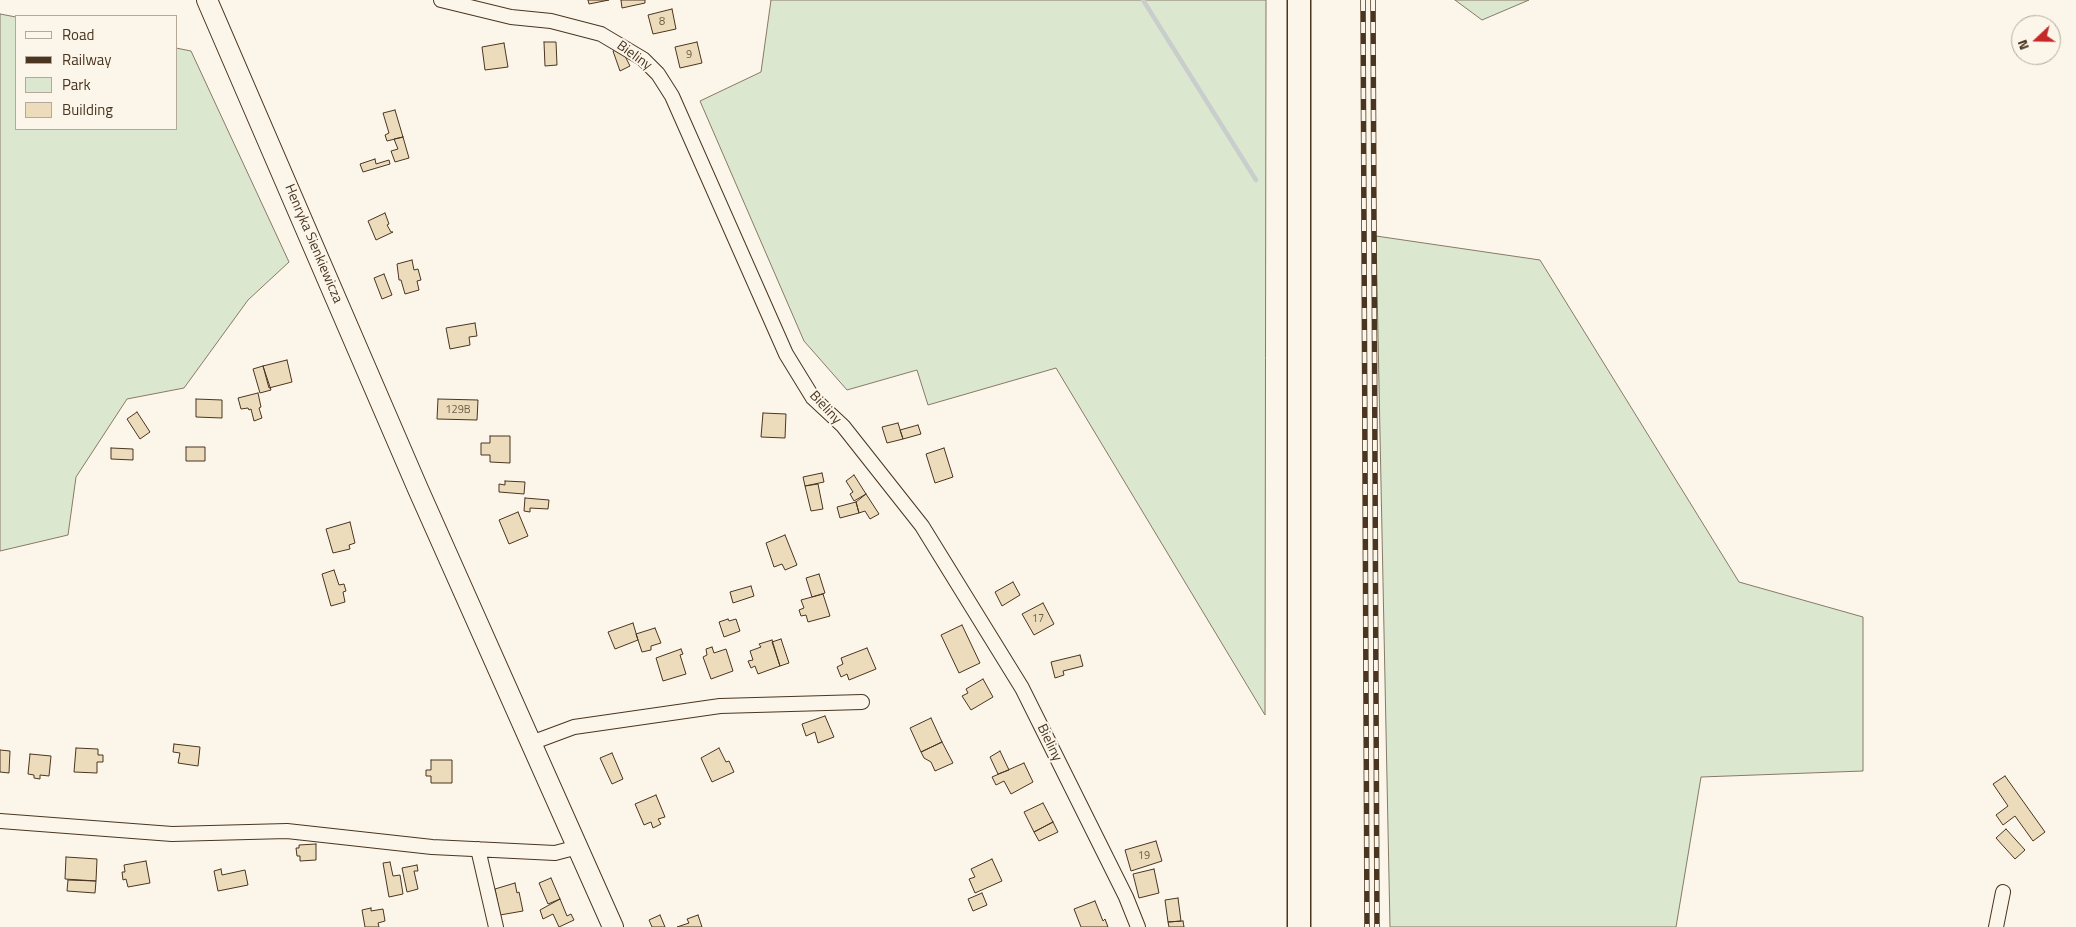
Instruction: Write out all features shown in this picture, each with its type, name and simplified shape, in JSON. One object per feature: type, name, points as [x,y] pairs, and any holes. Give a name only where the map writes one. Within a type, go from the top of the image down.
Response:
[{"type":"main road","name":"Henryka Sienkiewicza","points":[[207,0],[418,489],[613,927]]},
{"type":"main road","points":[[1299,0],[1299,927]]},
{"type":"street","name":"Bieliny","points":[[441,0],[511,17],[551,21],[601,34],[643,59],[658,74],[672,96],[786,354],[813,398],[843,426],[922,526],[1022,688],[1126,897],[1138,927]]},
{"type":"street","points":[[531,742],[574,727],[720,706],[862,702]]},
{"type":"street","points":[[0,821],[172,834],[287,831],[432,847],[555,853],[578,847]]},
{"type":"street","points":[[478,849],[496,927]]},
{"type":"street","points":[[1996,927],[2003,892]]},
{"type":"green space","points":[[771,0],[1266,0],[1265,715],[1056,368],[928,405],[917,370],[847,390],[804,341],[700,101],[761,72]]},
{"type":"green space","points":[[1455,0],[1529,0],[1482,20]]},
{"type":"green space","points":[[0,14],[15,17],[15,130],[178,130],[178,48],[191,51],[289,262],[248,300],[184,388],[127,399],[76,477],[68,535],[0,551]]},
{"type":"green space","points":[[1376,236],[1540,260],[1739,582],[1863,617],[1863,771],[1701,777],[1676,927],[1390,927]]},
{"type":"building","points":[[588,0],[609,0],[589,4]]},
{"type":"building","points":[[621,0],[645,0],[645,3],[622,8]]},
{"type":"building","points":[[672,9],[676,29],[653,34],[648,15]]},
{"type":"building","points":[[544,42],[556,42],[557,65],[545,66]]},
{"type":"building","points":[[697,42],[702,63],[680,68],[675,47]]},
{"type":"building","points":[[504,43],[508,67],[485,70],[482,47]]},
{"type":"building","points":[[618,49],[623,52],[630,66],[620,71],[613,51]]},
{"type":"building","points":[[395,110],[403,137],[387,141],[385,135],[389,133],[383,113]]},
{"type":"building","points":[[403,137],[409,158],[395,162],[391,151],[398,149],[394,139]]},
{"type":"building","points":[[375,159],[376,164],[389,160],[390,164],[363,172],[360,164]]},
{"type":"building","points":[[385,213],[389,224],[387,225],[391,232],[393,232],[376,240],[368,221]]},
{"type":"building","points":[[412,260],[414,270],[418,269],[421,280],[417,281],[419,290],[405,294],[401,280],[399,280],[397,264]]},
{"type":"building","points":[[384,274],[392,295],[382,299],[374,278]]},
{"type":"building","points":[[475,323],[477,336],[469,337],[470,345],[450,349],[446,328]]},
{"type":"building","points":[[287,360],[292,382],[269,388],[263,366]]},
{"type":"building","points":[[263,366],[271,390],[260,393],[253,369]]},
{"type":"building","points":[[258,393],[262,418],[254,421],[251,409],[241,409],[238,398]]},
{"type":"building","points":[[196,399],[222,400],[222,418],[196,417]]},
{"type":"building","points":[[438,399],[478,400],[477,420],[437,419]]},
{"type":"building","points":[[137,412],[150,432],[140,439],[127,419]]},
{"type":"building","points":[[763,413],[786,414],[785,438],[761,437]]},
{"type":"building","points":[[898,423],[903,439],[887,443],[882,427]]},
{"type":"building","points":[[918,425],[921,434],[903,439],[900,430]]},
{"type":"building","points":[[490,436],[510,436],[510,463],[490,462],[490,455],[481,455],[481,443],[490,443]]},
{"type":"building","points":[[186,447],[205,447],[205,461],[186,461]]},
{"type":"building","points":[[111,448],[133,449],[133,460],[111,459]]},
{"type":"building","points":[[944,448],[953,477],[935,483],[926,454]]},
{"type":"building","points":[[822,473],[824,482],[805,486],[803,477]]},
{"type":"building","points":[[854,475],[866,494],[854,501],[850,494],[853,492],[846,481]]},
{"type":"building","points":[[505,481],[525,482],[524,494],[499,492],[499,484],[505,485]]},
{"type":"building","points":[[818,484],[823,509],[811,511],[805,486]]},
{"type":"building","points":[[866,494],[879,514],[870,519],[865,511],[859,513],[856,502]]},
{"type":"building","points":[[525,498],[549,500],[548,509],[530,508],[530,512],[524,511]]},
{"type":"building","points":[[856,502],[859,513],[840,518],[837,507]]},
{"type":"building","points":[[518,512],[528,536],[509,544],[499,520]]},
{"type":"building","points":[[350,522],[355,543],[349,545],[350,549],[333,553],[326,529]]},
{"type":"building","points":[[785,535],[797,565],[785,570],[782,564],[774,567],[766,543]]},
{"type":"building","points":[[334,570],[339,585],[344,584],[346,591],[343,592],[345,602],[331,606],[322,574]]},
{"type":"building","points":[[819,574],[825,593],[812,597],[806,578]]},
{"type":"building","points":[[1013,582],[1020,595],[1002,606],[995,592]]},
{"type":"building","points":[[751,586],[754,596],[733,603],[730,592]]},
{"type":"building","points":[[823,594],[830,616],[808,622],[806,615],[801,616],[799,610],[804,608],[801,600]]},
{"type":"building","points":[[1043,603],[1054,624],[1034,635],[1022,614]]},
{"type":"building","points":[[728,619],[729,621],[736,619],[740,631],[724,637],[719,622]]},
{"type":"building","points":[[633,623],[638,640],[615,649],[608,632]]},
{"type":"building","points":[[962,625],[980,663],[959,673],[941,635]]},
{"type":"building","points":[[655,628],[661,643],[651,646],[651,650],[642,652],[636,634]]},
{"type":"building","points":[[781,639],[789,663],[780,666],[772,642]]},
{"type":"building","points":[[772,640],[780,666],[758,674],[755,666],[751,668],[748,661],[753,660],[750,651],[761,647],[759,644]]},
{"type":"building","points":[[712,647],[714,653],[726,649],[733,671],[711,679],[703,657],[707,655],[706,649]]},
{"type":"building","points":[[867,648],[876,669],[849,680],[847,674],[841,677],[837,667],[843,664],[841,658]]},
{"type":"building","points":[[681,649],[683,654],[680,655],[686,674],[663,681],[656,658]]},
{"type":"building","points":[[1080,655],[1083,666],[1063,671],[1064,675],[1055,678],[1051,662]]},
{"type":"building","points":[[983,679],[993,697],[971,710],[962,696],[968,693],[966,689]]},
{"type":"building","points":[[825,716],[834,737],[818,743],[815,732],[806,736],[802,724]]},
{"type":"building","points":[[931,718],[942,742],[921,752],[910,728]]},
{"type":"building","points":[[942,742],[953,763],[935,771],[931,762],[924,758],[921,752]]},
{"type":"building","points":[[174,744],[200,747],[198,766],[178,763],[180,753],[173,752]]},
{"type":"building","points":[[76,748],[98,749],[98,755],[103,755],[103,762],[97,762],[97,773],[74,772]]},
{"type":"building","points":[[719,748],[726,762],[729,761],[734,772],[712,782],[701,758]]},
{"type":"building","points":[[0,750],[10,751],[9,773],[0,772]]},
{"type":"building","points":[[1000,751],[1009,770],[998,774],[990,757]]},
{"type":"building","points":[[612,753],[623,779],[612,784],[600,758]]},
{"type":"building","points":[[30,754],[51,756],[49,776],[40,775],[40,779],[28,774]]},
{"type":"building","points":[[431,760],[452,760],[452,783],[431,783],[431,776],[426,776],[426,770],[431,770]]},
{"type":"building","points":[[1024,763],[1033,782],[1011,794],[1004,781],[996,785],[992,777]]},
{"type":"building","points":[[2005,776],[2045,832],[2033,841],[2015,816],[2003,825],[1996,815],[2008,806],[1993,784]]},
{"type":"building","points":[[656,795],[665,817],[658,819],[661,824],[653,828],[651,822],[644,825],[635,804]]},
{"type":"building","points":[[1043,803],[1053,822],[1034,832],[1024,812]]},
{"type":"building","points":[[1053,822],[1058,832],[1039,841],[1034,832]]},
{"type":"building","points":[[2006,829],[2025,850],[2015,859],[1996,838]]},
{"type":"building","points":[[1156,841],[1162,861],[1131,871],[1125,850]]},
{"type":"building","points":[[316,844],[316,860],[300,861],[296,848],[299,848],[299,845]]},
{"type":"building","points":[[66,857],[97,859],[96,881],[65,879]]},
{"type":"building","points":[[992,859],[1002,881],[975,893],[969,879],[975,877],[971,869]]},
{"type":"building","points":[[146,861],[150,883],[128,887],[126,879],[123,880],[122,872],[125,872],[124,865]]},
{"type":"building","points":[[390,862],[393,876],[400,875],[403,894],[389,897],[383,863]]},
{"type":"building","points":[[417,865],[418,871],[414,871],[418,889],[407,892],[402,868]]},
{"type":"building","points":[[221,869],[222,875],[245,870],[248,885],[218,891],[214,871]]},
{"type":"building","points":[[1154,869],[1159,893],[1139,898],[1133,874]]},
{"type":"building","points":[[551,878],[560,899],[548,904],[539,883]]},
{"type":"building","points":[[68,880],[96,881],[95,893],[67,891]]},
{"type":"building","points":[[515,883],[523,911],[500,915],[495,889]]},
{"type":"building","points":[[982,893],[987,905],[973,911],[968,899]]},
{"type":"building","points":[[1178,898],[1181,921],[1168,922],[1165,900]]},
{"type":"building","points":[[560,899],[567,916],[571,914],[574,920],[559,927],[553,914],[543,919],[540,910]]},
{"type":"building","points":[[1095,901],[1103,921],[1105,919],[1108,927],[1081,927],[1074,909]]},
{"type":"building","points":[[371,908],[371,911],[383,909],[385,921],[378,923],[379,927],[365,927],[362,910]]},
{"type":"building","points":[[660,915],[665,927],[652,927],[649,920]]},
{"type":"building","points":[[698,915],[702,927],[677,927],[689,923],[687,919]]},
{"type":"building","points":[[1183,921],[1184,927],[1169,927],[1168,922]]},
{"type":"waterway","points":[[1143,0],[1256,180]]},
{"type":"railway","points":[[1363,0],[1367,927]]},
{"type":"railway","points":[[1373,0],[1377,927]]}]
